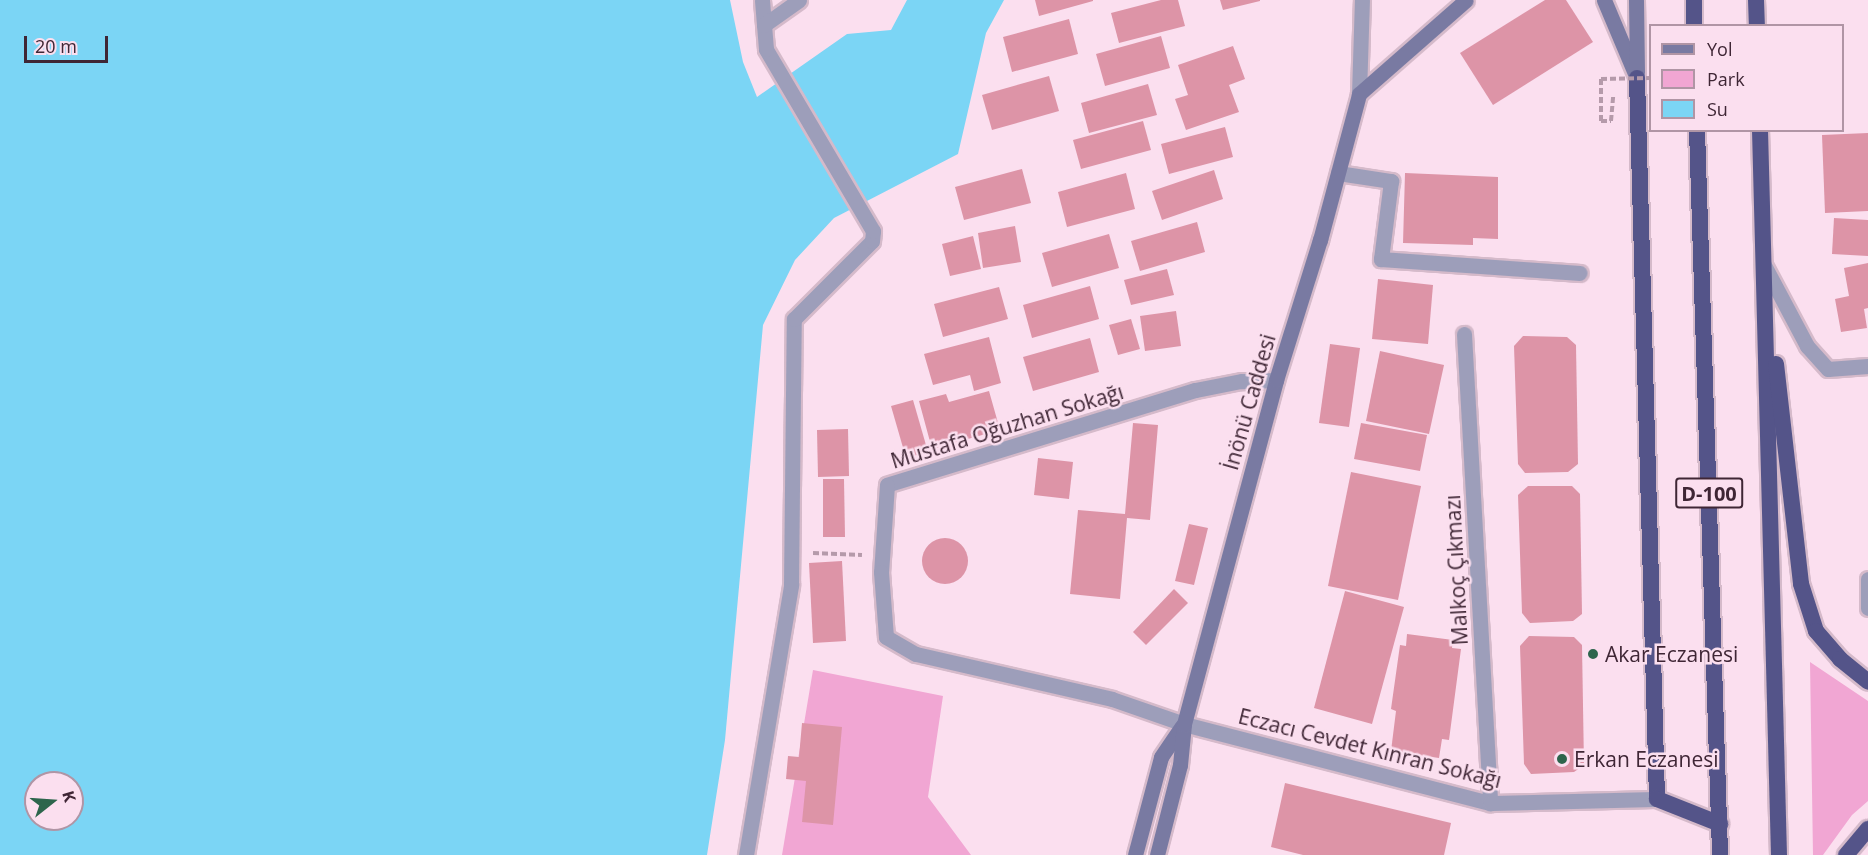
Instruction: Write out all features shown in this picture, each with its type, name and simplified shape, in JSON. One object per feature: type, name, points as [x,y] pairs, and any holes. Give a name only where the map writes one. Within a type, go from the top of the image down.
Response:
[{"type":"highway","points":[[1694,0],[1694,24]]},
{"type":"highway","points":[[1756,0],[1757,24]]},
{"type":"highway","points":[[1644,78],[1657,800],[1720,824]]},
{"type":"highway","name":"D-100","points":[[1697,132],[1720,855]]},
{"type":"highway","name":"D-100","points":[[1760,132],[1779,855]]},
{"type":"highway","points":[[1764,265],[1801,584],[1816,631],[1840,659],[1868,682]]},
{"type":"highway","points":[[1846,855],[1868,829]]},
{"type":"main road","points":[[1359,94],[1466,0]]},
{"type":"main road","points":[[1604,0],[1644,78]]},
{"type":"main road","points":[[1636,0],[1644,78]]},
{"type":"main road","name":"İnönü Caddesi","points":[[1158,855],[1180,765],[1184,724],[1276,380],[1338,173],[1359,94]]},
{"type":"main road","name":"İnönü Caddesi","points":[[1135,855],[1161,758],[1184,724]]},
{"type":"street","points":[[746,855],[791,585],[794,319],[872,241],[873,231],[766,49],[762,0]]},
{"type":"street","points":[[764,25],[799,0]]},
{"type":"street","points":[[1359,94],[1362,0]]},
{"type":"street","points":[[1338,173],[1391,181],[1381,259],[1580,273]]},
{"type":"street","points":[[1764,265],[1807,346],[1828,369],[1868,366]]},
{"type":"street","name":"Malkoç Çıkmazı","points":[[1464,334],[1490,803]]},
{"type":"street","name":"Mustafa Oğuzhan Sokağı","points":[[1184,724],[1112,699],[916,654],[886,638],[882,555],[887,485],[1195,390],[1241,381],[1276,380]]},
{"type":"street","points":[[1868,579],[1868,608]]},
{"type":"street","name":"Eczacı Cevdet Kınran Sokağı","points":[[1184,724],[1490,803],[1657,800]]},
{"type":"path","points":[[1613,89],[1611,121],[1601,121],[1601,79],[1644,78]]},
{"type":"path","points":[[791,552],[882,555]]},
{"type":"green space","points":[[1810,662],[1868,701],[1868,801],[1852,815],[1823,855],[1813,855]]},
{"type":"green space","points":[[813,670],[943,696],[928,797],[971,855],[782,855]]},
{"type":"water","points":[[0,0],[730,0],[743,62],[757,97],[847,34],[891,30],[907,0],[1004,0],[986,33],[958,154],[834,218],[795,260],[763,325],[725,740],[707,855],[0,855]]},
{"type":"building","points":[[1035,0],[1093,0],[1093,1],[1039,16]]},
{"type":"building","points":[[1161,0],[1178,0],[1185,26],[1119,43],[1111,13]]},
{"type":"building","points":[[1220,0],[1260,0],[1260,1],[1223,10]]},
{"type":"building","points":[[1545,0],[1566,0],[1593,42],[1493,105],[1460,53]]},
{"type":"building","points":[[1069,19],[1078,54],[1012,72],[1003,37]]},
{"type":"building","points":[[1161,36],[1170,68],[1105,86],[1096,54]]},
{"type":"building","points":[[1233,46],[1245,79],[1229,85],[1239,112],[1186,130],[1175,99],[1188,95],[1178,65]]},
{"type":"building","points":[[1049,76],[1059,111],[992,130],[982,95]]},
{"type":"building","points":[[1148,84],[1157,115],[1089,133],[1081,103]]},
{"type":"building","points":[[1143,121],[1151,150],[1081,169],[1073,140]]},
{"type":"building","points":[[1225,127],[1233,157],[1169,174],[1161,144]]},
{"type":"building","points":[[1868,133],[1868,211],[1825,213],[1822,135]]},
{"type":"building","points":[[1022,169],[1031,203],[964,220],[955,187]]},
{"type":"building","points":[[1214,170],[1223,199],[1162,220],[1152,191]]},
{"type":"building","points":[[1126,173],[1135,209],[1067,227],[1058,192]]},
{"type":"building","points":[[1405,173],[1498,177],[1498,239],[1473,238],[1473,245],[1403,243]]},
{"type":"building","points":[[1834,218],[1868,220],[1868,256],[1832,254]]},
{"type":"building","points":[[1197,222],[1205,252],[1140,271],[1131,241]]},
{"type":"building","points":[[1015,226],[1021,262],[983,268],[978,233]]},
{"type":"building","points":[[1109,234],[1119,268],[1052,287],[1042,253]]},
{"type":"building","points":[[973,236],[981,269],[950,276],[942,244]]},
{"type":"building","points":[[1868,263],[1868,308],[1864,309],[1867,328],[1841,332],[1835,299],[1849,296],[1844,268]]},
{"type":"building","points":[[1167,269],[1174,295],[1131,305],[1124,280]]},
{"type":"building","points":[[1378,279],[1433,285],[1428,344],[1372,339]]},
{"type":"building","points":[[1090,286],[1099,319],[1032,338],[1023,305]]},
{"type":"building","points":[[999,287],[1008,319],[943,337],[934,304]]},
{"type":"building","points":[[1176,311],[1181,346],[1145,351],[1140,316]]},
{"type":"building","points":[[1131,319],[1140,349],[1118,355],[1109,325]]},
{"type":"building","points":[[1523,336],[1567,337],[1576,345],[1578,464],[1568,472],[1525,473],[1518,464],[1514,346]]},
{"type":"building","points":[[989,337],[1001,383],[974,391],[970,375],[933,385],[924,354]]},
{"type":"building","points":[[1090,338],[1099,372],[1033,391],[1023,357]]},
{"type":"building","points":[[1330,344],[1360,348],[1349,427],[1319,423]]},
{"type":"building","points":[[1380,351],[1444,365],[1429,434],[1366,421]]},
{"type":"building","points":[[989,391],[1000,430],[932,449],[919,401],[946,394],[949,402]]},
{"type":"building","points":[[913,400],[928,452],[906,458],[891,406]]},
{"type":"building","points":[[1133,423],[1158,425],[1150,520],[1127,518],[1120,599],[1070,594],[1078,510],[1125,514]]},
{"type":"building","points":[[1361,423],[1427,435],[1420,471],[1354,459]]},
{"type":"building","points":[[848,429],[849,476],[818,477],[817,430]]},
{"type":"building","points":[[1038,458],[1073,462],[1069,499],[1034,495]]},
{"type":"building","points":[[1351,472],[1421,486],[1398,600],[1328,586]]},
{"type":"building","points":[[823,479],[844,479],[845,537],[823,537]]},
{"type":"building","points":[[1528,486],[1572,486],[1580,494],[1582,614],[1573,621],[1530,623],[1522,613],[1518,495]]},
{"type":"building","points":[[1189,524],[1208,528],[1194,585],[1175,581]]},
{"type":"building","points":[[945,538],[961,545],[968,561],[961,577],[945,584],[929,577],[922,561],[929,545]]},
{"type":"building","points":[[842,561],[846,641],[813,643],[809,563]]},
{"type":"building","points":[[1174,589],[1188,603],[1146,645],[1133,632]]},
{"type":"building","points":[[1345,591],[1404,607],[1372,724],[1314,708]]},
{"type":"building","points":[[1407,634],[1453,640],[1452,648],[1461,649],[1449,740],[1442,739],[1439,758],[1391,751],[1396,711],[1391,709],[1400,645],[1406,646]]},
{"type":"building","points":[[1529,636],[1574,637],[1582,645],[1584,765],[1574,772],[1531,774],[1524,764],[1520,646]]},
{"type":"building","points":[[802,723],[842,727],[833,825],[802,822],[806,781],[786,779],[788,756],[799,757]]},
{"type":"building","points":[[1285,783],[1451,823],[1444,855],[1303,855],[1271,847]]},
{"type":"place","name":"Akar Eczanesi","points":[[1593,654]]},
{"type":"place","name":"Erkan Eczanesi","points":[[1562,759]]}]
